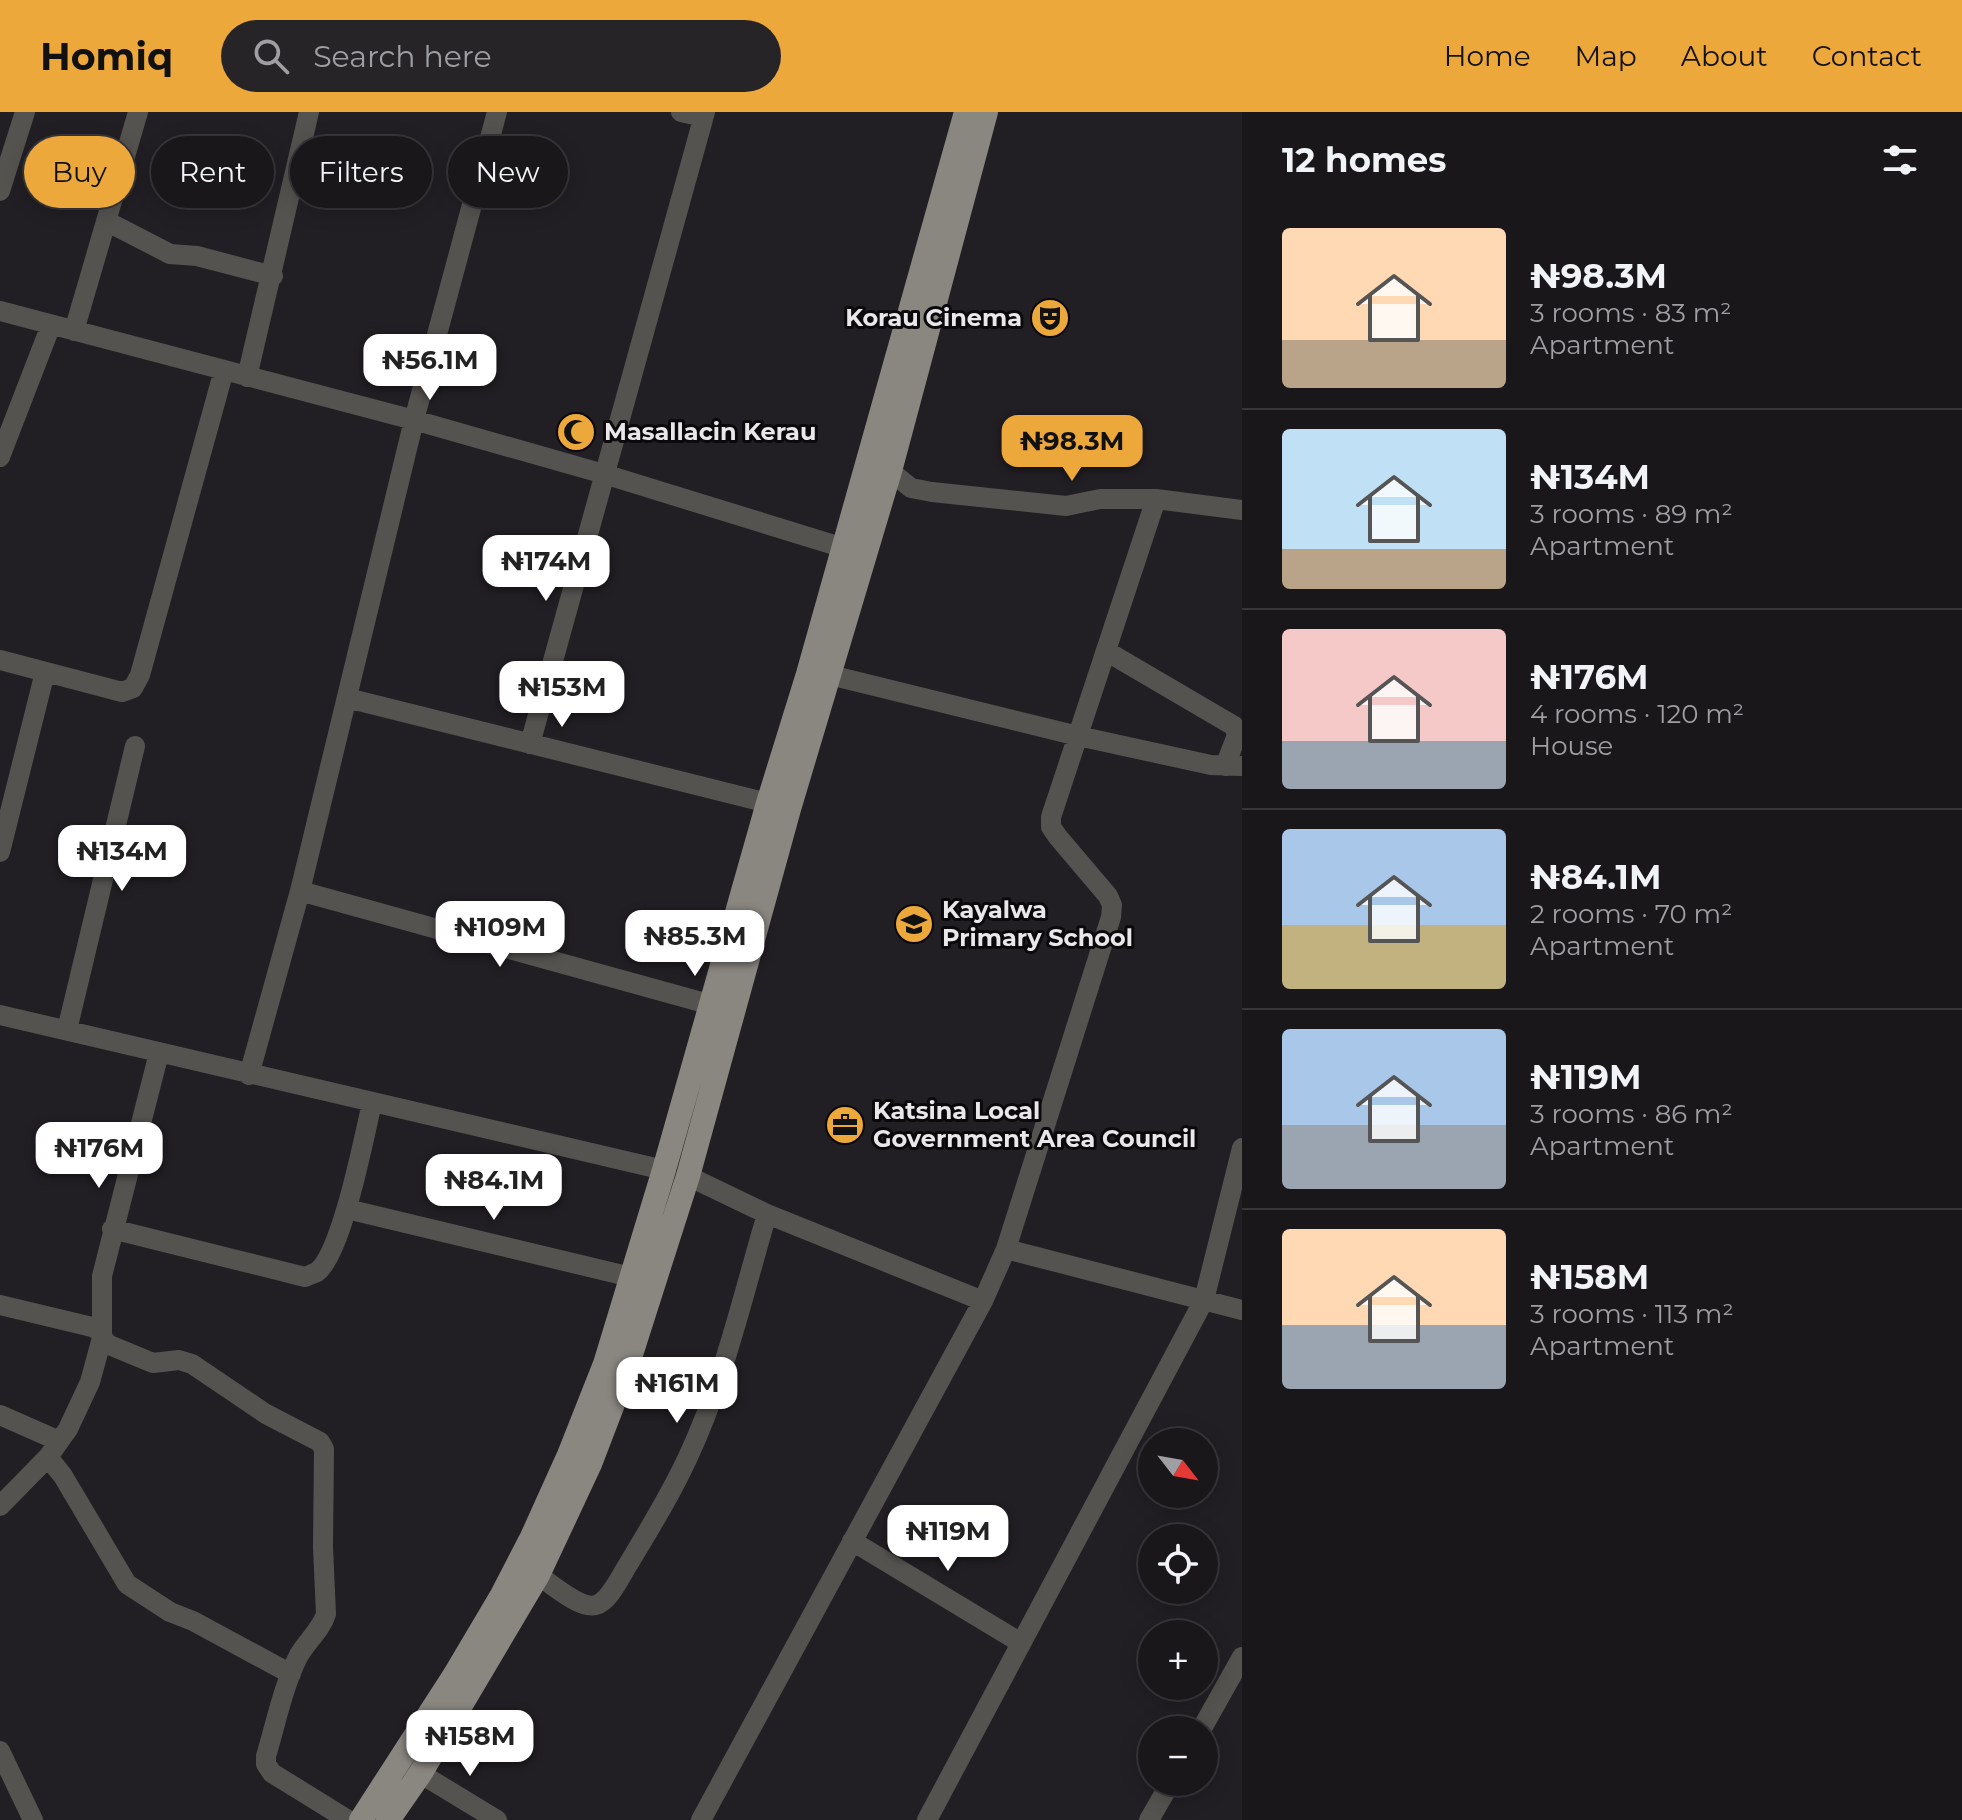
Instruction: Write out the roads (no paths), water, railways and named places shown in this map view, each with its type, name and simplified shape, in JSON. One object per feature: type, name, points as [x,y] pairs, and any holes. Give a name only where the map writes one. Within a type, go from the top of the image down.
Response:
[{"type":"main road","points":[[388,1820],[454,1676],[532,1537],[589,1407],[631,1277],[676,1173],[712,1005],[966,112]]},
{"type":"main road","points":[[361,1820],[410,1768],[538,1575],[609,1415],[676,1173],[890,471],[986,112]]},
{"type":"street","points":[[0,191],[25,112]]},
{"type":"street","points":[[74,331],[138,112]]},
{"type":"street","points":[[247,377],[309,112]]},
{"type":"street","points":[[249,1075],[300,891],[414,420],[497,112]]},
{"type":"street","points":[[530,744],[704,115],[681,112]]},
{"type":"street","points":[[106,221],[170,254],[197,256],[273,276]]},
{"type":"street","points":[[0,311],[414,420],[604,474],[844,548]]},
{"type":"street","points":[[0,457],[51,325]]},
{"type":"street","points":[[0,660],[122,692],[133,688],[140,675],[224,370]]},
{"type":"street","points":[[890,471],[911,488],[1066,506],[1100,499],[1156,499],[1242,510]]},
{"type":"street","points":[[701,1820],[983,1301],[1006,1249],[1111,917],[1112,905],[1108,896],[1051,827],[1051,817],[1156,499]]},
{"type":"street","points":[[830,675],[1078,736],[1234,766],[1237,735],[1234,726],[1106,651]]},
{"type":"street","points":[[0,852],[45,672]]},
{"type":"street","points":[[347,698],[768,803]]},
{"type":"street","points":[[67,1030],[135,746]]},
{"type":"street","points":[[300,891],[712,1005]]},
{"type":"street","points":[[0,1015],[676,1173],[767,1214],[983,1301]]},
{"type":"street","points":[[0,1506],[54,1449],[68,1429],[90,1382],[102,1338],[102,1276],[159,1053]]},
{"type":"street","points":[[112,1229],[305,1277],[316,1273],[324,1263],[347,1209],[372,1103]]},
{"type":"street","points":[[927,1820],[1204,1300],[1242,1148]]},
{"type":"street","points":[[347,1209],[631,1277]]},
{"type":"street","points":[[538,1575],[584,1606],[603,1602],[621,1576],[662,1509],[689,1456],[712,1397],[767,1214]]},
{"type":"street","points":[[1006,1249],[1242,1310]]},
{"type":"street","points":[[0,1305],[92,1327],[98,1330],[107,1344],[153,1363],[179,1360],[192,1364],[266,1414],[320,1442],[324,1449],[326,1614],[291,1674],[266,1764],[272,1773],[348,1820]]},
{"type":"street","points":[[0,1415],[54,1449],[63,1476],[127,1584],[170,1612],[193,1621],[291,1674]]},
{"type":"street","points":[[852,1541],[1021,1643]]},
{"type":"street","points":[[1210,1716],[1239,1671]]},
{"type":"street","points":[[0,1751],[33,1820]]},
{"type":"street","points":[[410,1768],[497,1820]]},
{"type":"street","points":[[1149,1820],[1163,1796]]},
{"type":"place","name":"Korau Cinema","points":[[1050,318]]},
{"type":"place","name":"Masallacin Kerau","points":[[576,432]]},
{"type":"place","name":"Kayalwa Primary School","points":[[914,924]]},
{"type":"place","name":"Katsina Local Government Area Council","points":[[845,1125]]}]
